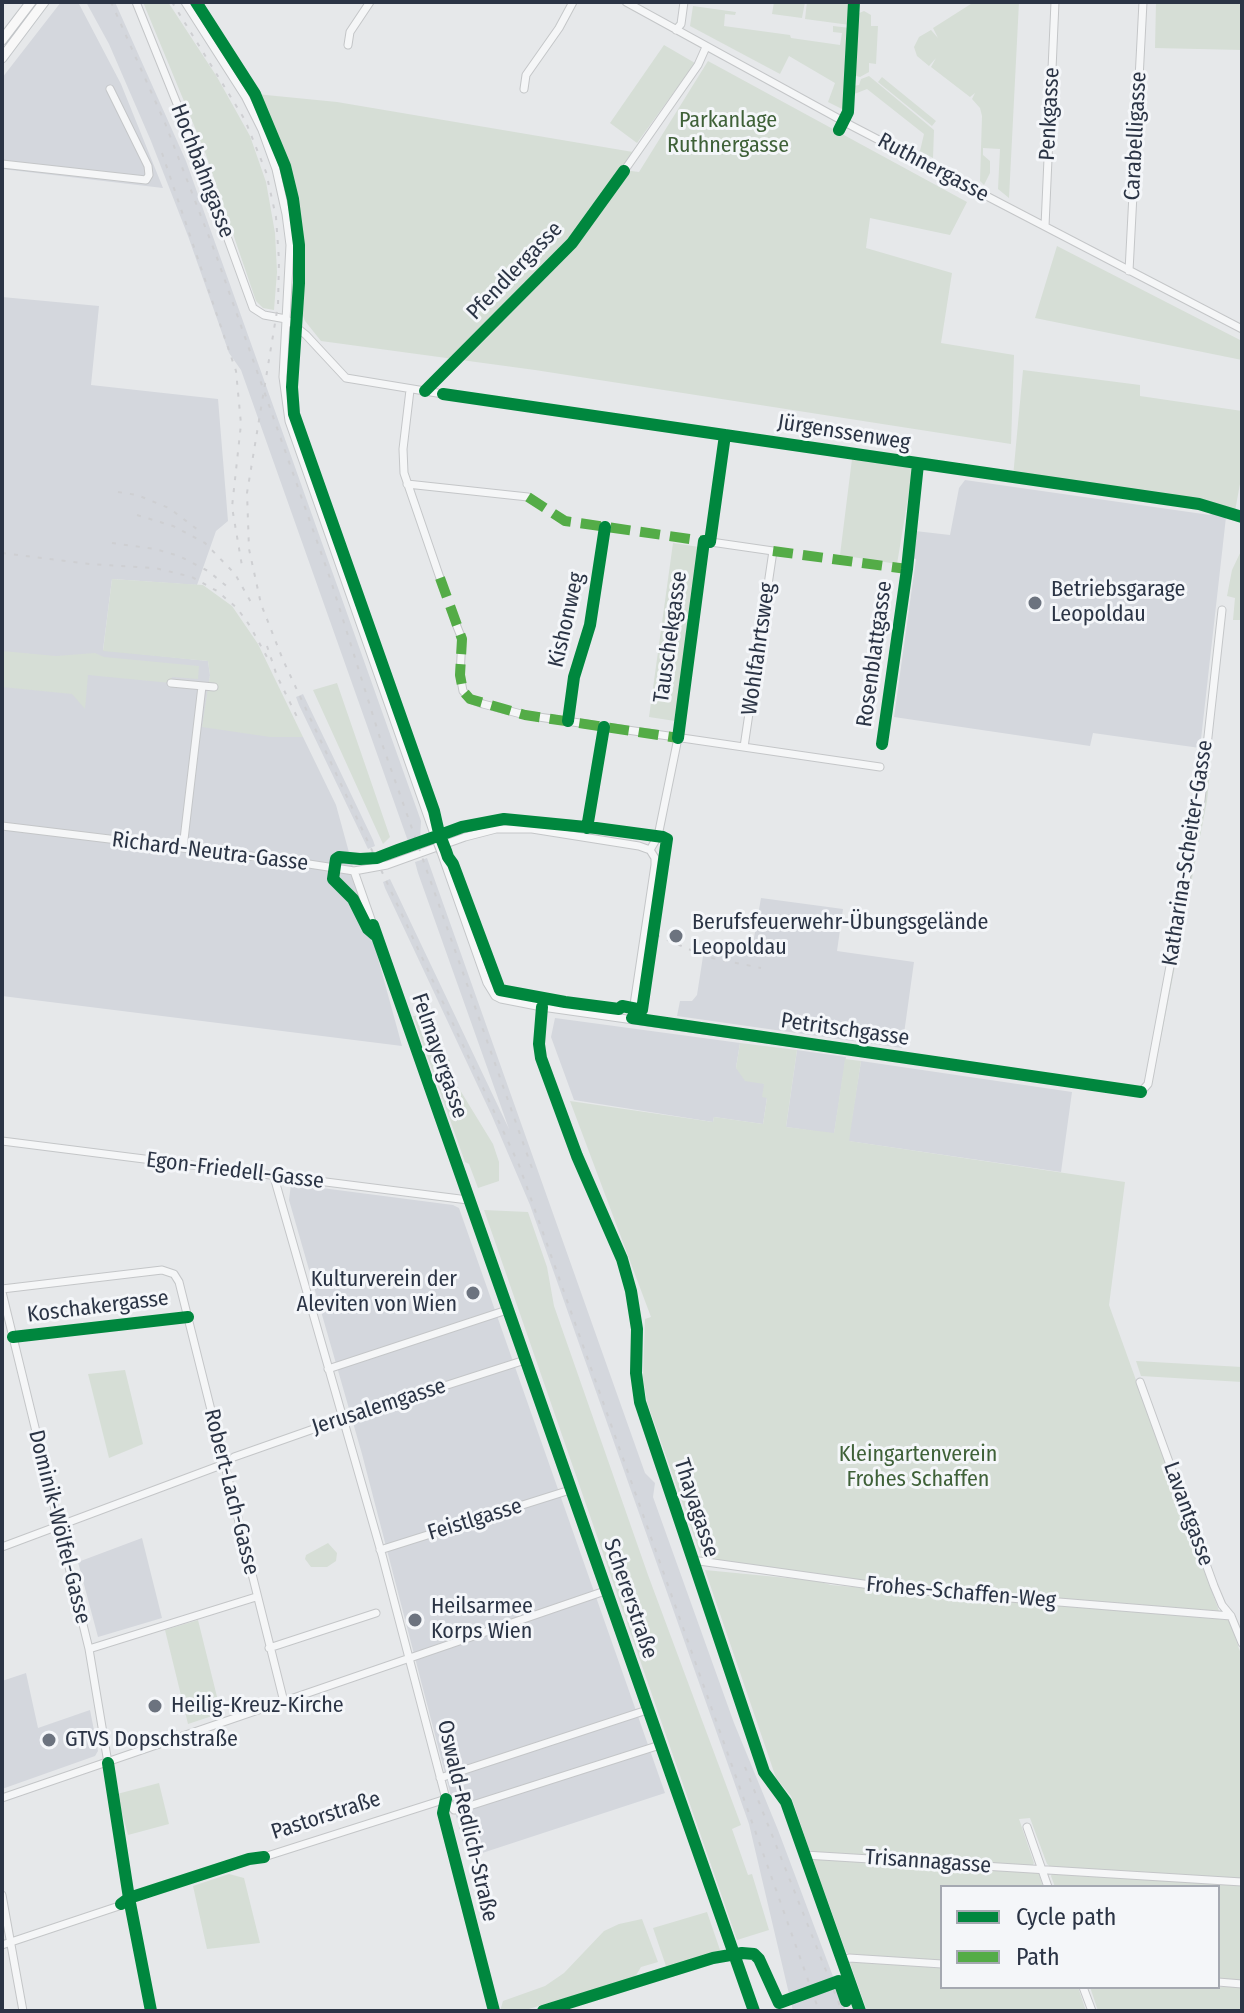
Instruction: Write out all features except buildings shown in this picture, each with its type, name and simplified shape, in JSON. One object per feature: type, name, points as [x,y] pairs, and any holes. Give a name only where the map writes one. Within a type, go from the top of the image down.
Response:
[{"type":"main road","points":[[2,40],[31,2]]},
{"type":"main road","points":[[2,58],[44,2]]},
{"type":"street","name":"Hochbahngasse","points":[[136,2],[196,151],[253,308],[264,315],[286,319]]},
{"type":"street","points":[[185,2],[245,96],[276,169],[290,245],[283,377],[292,431],[434,834],[491,991],[501,999],[542,1007]]},
{"type":"street","points":[[348,45],[350,32],[370,2]]},
{"type":"street","points":[[524,89],[526,75],[573,2]]},
{"type":"street","name":"Ruthnergasse","points":[[626,2],[1242,329]]},
{"type":"street","points":[[676,30],[681,24],[684,2]]},
{"type":"street","name":"Penkgasse","points":[[1045,226],[1055,2]]},
{"type":"street","name":"Carabelligasse","points":[[1129,271],[1143,2]]},
{"type":"street","points":[[624,171],[698,65],[706,47]]},
{"type":"street","points":[[2,164],[146,180],[148,166],[110,89]]},
{"type":"street","points":[[286,319],[306,335],[346,378],[443,394]]},
{"type":"street","points":[[410,390],[402,456],[407,484],[440,578]]},
{"type":"street","points":[[407,484],[528,497]]},
{"type":"street","name":"Wohlfahrtsweg","points":[[704,541],[773,551],[744,747]]},
{"type":"street","name":"Katharina-Scheiter-Gasse","points":[[1141,1092],[1148,1084],[1201,800],[1222,610]]},
{"type":"street","points":[[456,624],[462,639],[460,675],[463,691],[470,699],[525,715],[880,767]]},
{"type":"street","points":[[171,683],[214,687]]},
{"type":"street","points":[[183,848],[202,686]]},
{"type":"street","points":[[632,1018],[655,865],[650,850],[661,824],[678,738]]},
{"type":"street","name":"Richard-Neutra-Gasse","points":[[2,826],[354,871],[387,865],[496,829],[532,829],[650,850]]},
{"type":"street","name":"Felmayergasse","points":[[354,871],[468,1200]]},
{"type":"street","name":"Petritschgasse","points":[[542,1007],[1141,1092]]},
{"type":"street","name":"Thayagasse","points":[[542,1007],[541,1058],[577,1156],[627,1276],[637,1329],[638,1393],[764,1772],[784,1798],[860,2011]]},
{"type":"street","name":"Egon-Friedell-Gasse","points":[[2,1141],[468,1200]]},
{"type":"street","name":"Oswald-Redlich-Straße","points":[[274,1177],[380,1550],[446,1799]]},
{"type":"street","name":"Schererstraße","points":[[468,1200],[754,2011]]},
{"type":"street","name":"Robert-Lach-Gasse","points":[[2,1291],[162,1270],[170,1271],[179,1282],[284,1702]]},
{"type":"street","name":"Dominik-Wölfel-Gasse","points":[[2,1291],[89,1649],[108,1763]]},
{"type":"street","points":[[328,1369],[507,1310]]},
{"type":"street","name":"Jerusalemgasse","points":[[234,1457],[525,1360]]},
{"type":"street","name":"Lavantgasse","points":[[1140,1382],[1214,1586],[1242,1643]]},
{"type":"street","points":[[2,1547],[224,1464]]},
{"type":"street","name":"Feistlgasse","points":[[380,1550],[570,1490]]},
{"type":"street","name":"Frohes-Schaffen-Weg","points":[[692,1560],[899,1589],[1231,1616]]},
{"type":"street","points":[[2,1798],[605,1591]]},
{"type":"street","points":[[89,1649],[256,1597]]},
{"type":"street","points":[[269,1648],[376,1613]]},
{"type":"street","points":[[440,1778],[647,1710]]},
{"type":"street","name":"Pastorstraße","points":[[264,1857],[446,1799],[454,1810],[460,1809],[660,1745]]},
{"type":"street","points":[[1027,1827],[1047,1885]]},
{"type":"street","name":"Trisannagasse","points":[[805,1855],[1242,1882]]},
{"type":"street","points":[[2,1895],[23,2011]]},
{"type":"street","points":[[2,1945],[119,1906]]},
{"type":"street","points":[[842,1960],[940,1964]]},
{"type":"street","points":[[543,2011],[662,1974]]},
{"type":"street","points":[[1220,1982],[1242,1984]]},
{"type":"street","points":[[1084,1989],[1092,2011]]},
{"type":"shaded area","points":[[61,2],[78,2],[121,84],[163,188],[2,169],[2,78]]},
{"type":"shaded area","points":[[86,2],[115,2],[186,161],[421,821],[420,840],[409,844],[241,370],[229,353],[151,141],[109,44]]},
{"type":"shaded area","points":[[2,297],[99,306],[91,385],[218,399],[228,521],[216,531],[197,585],[112,579],[103,650],[208,661],[208,694],[270,737],[303,737],[336,805],[402,1046],[2,996]]},
{"type":"shaded area","points":[[965,480],[1226,517],[1200,748],[1093,733],[1090,746],[894,717],[916,559],[911,558],[915,531],[950,535],[959,488]]},
{"type":"shaded area","points":[[303,694],[375,846],[368,849],[299,705],[296,697]]},
{"type":"shaded area","points":[[427,858],[645,1473],[655,1483],[653,1497],[734,1723],[846,2011],[793,2011],[749,1824],[530,1205],[383,882],[390,879],[509,1129],[418,873],[415,862]]},
{"type":"shaded area","points":[[761,898],[843,909],[837,951],[914,962],[902,1048],[677,1016],[680,1001],[692,1001],[697,995],[704,950],[751,955]]},
{"type":"shaded area","points":[[555,1018],[740,1043],[736,1068],[764,1084],[767,1098],[763,1124],[714,1117],[713,1122],[574,1100],[551,1037]]},
{"type":"shaded area","points":[[797,1050],[846,1057],[834,1134],[786,1127]]},
{"type":"shaded area","points":[[861,1061],[1072,1092],[1061,1172],[848,1141]]},
{"type":"shaded area","points":[[291,1184],[459,1208],[665,1793],[467,1858],[362,1454],[289,1200]]},
{"type":"shaded area","points":[[142,1538],[162,1618],[98,1637],[78,1562]]},
{"type":"shaded area","name":"GTVS Dopschstraße","points":[[26,1673],[38,1728],[90,1710],[98,1751],[95,1756],[2,1789],[2,1681]]},
{"type":"green space","points":[[143,2],[168,2],[217,77],[250,136],[266,182],[275,233],[277,272],[274,310],[263,308],[256,301],[205,152]]},
{"type":"green space","points":[[774,2],[805,2],[802,18],[772,14]]},
{"type":"green space","points":[[807,2],[852,2],[850,25],[805,19]]},
{"type":"green space","points":[[974,2],[1019,2],[1009,198],[998,189],[1000,149],[983,148],[983,155],[990,161],[990,173],[984,185],[980,181],[982,116],[972,99],[975,93],[970,97],[931,67],[936,58],[929,66],[917,56],[914,47],[919,37],[931,30],[938,38],[933,28]]},
{"type":"green space","points":[[1156,2],[1242,2],[1242,50],[1155,48]]},
{"type":"green space","points":[[693,6],[736,12],[735,15],[725,14],[724,26],[840,45],[842,33],[833,32],[833,26],[850,28],[844,110],[828,102],[835,83],[789,56],[780,74],[690,26]]},
{"type":"green space","points":[[864,11],[871,15],[871,26],[878,26],[876,64],[869,63],[869,72],[860,77],[853,75],[857,14]]},
{"type":"green space","points":[[664,45],[695,63],[637,143],[610,123]]},
{"type":"green space","name":"Parkanlage Ruthnergasse","points":[[708,61],[967,202],[950,235],[870,218],[866,248],[952,273],[941,343],[1014,355],[1011,444],[535,370],[321,341],[305,321],[300,308],[299,228],[293,194],[281,148],[256,94],[337,102],[633,152],[624,170],[639,172]]},
{"type":"green space","points":[[869,76],[934,130],[933,158],[920,151],[924,134],[867,89],[852,95],[853,86]]},
{"type":"green space","points":[[882,77],[936,121],[932,126],[878,82]]},
{"type":"green space","points":[[1057,246],[1242,341],[1242,360],[1035,318]]},
{"type":"green space","points":[[1023,370],[1140,385],[1140,396],[1242,411],[1242,473],[1235,511],[1208,507],[1201,502],[1013,477]]},
{"type":"green space","points":[[852,459],[913,468],[897,564],[840,555]]},
{"type":"green space","points":[[673,543],[699,547],[675,721],[649,717]]},
{"type":"green space","points":[[1242,549],[1242,620],[1233,620],[1235,598],[1227,596],[1232,570]]},
{"type":"green space","points":[[112,579],[203,585],[232,606],[258,644],[303,737],[270,737],[202,727],[210,675],[208,661],[103,651]]},
{"type":"green space","points":[[2,651],[56,656],[95,653],[104,657],[199,666],[198,679],[172,677],[171,683],[88,675],[85,709],[72,694],[2,687]]},
{"type":"green space","points":[[337,683],[390,837],[383,844],[313,690]]},
{"type":"green space","points":[[1213,742],[1207,801],[1154,1074],[1203,810]]},
{"type":"green space","points":[[427,1015],[450,1061],[452,1077],[493,1144],[499,1162],[499,1181],[478,1188],[469,1164],[465,1162],[413,1016]]},
{"type":"green space","name":"Kleingartenverein Frohes Schaffen","points":[[740,1043],[797,1050],[786,1127],[834,1133],[845,1059],[861,1061],[849,1141],[1125,1182],[1109,1305],[1219,1611],[905,1586],[702,1559],[647,1402],[643,1378],[645,1319],[651,1317],[570,1101],[713,1122],[714,1117],[763,1124],[767,1098],[762,1097],[764,1084],[745,1081],[736,1068]]},
{"type":"green space","points":[[484,1210],[528,1212],[547,1267],[554,1306],[648,1575],[741,1825],[732,1829],[748,1875],[752,1874],[769,1930],[737,1940]]},
{"type":"green space","points":[[1136,1361],[1242,1367],[1242,1382],[1141,1376]]},
{"type":"green space","points":[[125,1370],[143,1444],[109,1458],[88,1374]]},
{"type":"green space","points":[[328,1543],[337,1553],[336,1561],[327,1567],[311,1567],[305,1559],[306,1555]]},
{"type":"green space","points":[[705,1570],[818,1581],[831,1585],[1229,1620],[1242,1657],[1242,1880],[1051,1867],[1047,1864],[1030,1818],[1019,1819],[1034,1863],[1032,1866],[813,1852],[809,1849],[791,1796],[776,1778]]},
{"type":"green space","points":[[198,1620],[221,1713],[188,1724],[165,1630]]},
{"type":"green space","points":[[159,1783],[169,1824],[128,1835],[117,1794]]},
{"type":"green space","points":[[816,1857],[1035,1872],[1039,1874],[1042,1885],[940,1885],[940,1961],[850,1955],[846,1952],[813,1860]]},
{"type":"green space","points":[[1052,1873],[1242,1885],[1242,1980],[1220,1979],[1220,1885],[1054,1885]]},
{"type":"green space","points":[[229,1874],[244,1878],[260,1943],[207,1949],[193,1886]]},
{"type":"green space","points":[[707,1912],[720,1950],[667,1969],[653,1928]]},
{"type":"green space","points":[[642,1919],[658,1962],[641,1967],[635,1977],[522,2011],[500,2011],[503,2001],[545,1986],[564,1973],[604,1931]]},
{"type":"green space","points":[[850,1963],[940,1967],[940,1989],[1079,1989],[1086,2011],[867,2011]]},
{"type":"green space","points":[[1242,1987],[1242,2011],[1098,2011],[1091,1989]]},
{"type":"railway","points":[[111,2],[165,123],[216,255],[331,581],[380,738],[533,1171]]},
{"type":"railway","points":[[172,2],[245,120],[266,172],[276,217],[278,305],[247,493],[249,549],[261,604],[283,660],[519,1165],[819,2011]]},
{"type":"railway","points":[[162,153],[236,371],[241,424],[232,507],[242,566]]},
{"type":"railway","points":[[118,492],[137,495],[169,508],[202,533]]},
{"type":"railway","points":[[137,515],[173,526],[205,543],[235,574],[252,604]]},
{"type":"railway","points":[[112,543],[179,556],[208,571],[229,588]]},
{"type":"railway","points":[[2,553],[155,568],[192,577],[217,591],[237,608],[267,657]]},
{"type":"railway","points":[[267,646],[277,676],[300,723]]},
{"type":"railway","points":[[656,935],[707,957],[761,968]]},
{"type":"railway","points":[[745,1767],[842,2011]]},
{"type":"marked path","points":[[528,497],[565,521],[704,541]]},
{"type":"marked path","points":[[773,551],[907,569]]},
{"type":"marked path","points":[[440,578],[462,639],[460,675],[463,691],[470,699],[525,715],[678,738]]},
{"type":"cycle path","points":[[196,2],[255,94],[285,166],[299,245],[292,387],[294,414],[434,811],[439,833],[446,851],[448,857],[453,864],[500,990],[565,1002],[642,1010],[667,839],[504,819],[462,827],[443,834],[398,850],[377,858],[339,857],[333,879],[353,899],[368,929],[375,935]]},
{"type":"cycle path","points":[[839,130],[848,112],[854,2]]},
{"type":"cycle path","name":"Pfendlergasse","points":[[425,391],[572,243],[624,171]]},
{"type":"cycle path","name":"Jürgenssenweg","points":[[443,394],[1199,504],[1242,517]]},
{"type":"cycle path","points":[[710,542],[725,435]]},
{"type":"cycle path","name":"Jürgenssenweg","points":[[882,744],[907,569],[918,464]]},
{"type":"cycle path","name":"Kishonweg","points":[[568,721],[574,677],[590,625],[605,527]]},
{"type":"cycle path","name":"Tauschekgasse","points":[[678,738],[704,541]]},
{"type":"cycle path","points":[[587,828],[604,727]]},
{"type":"cycle path","points":[[373,925],[754,2011]]},
{"type":"cycle path","points":[[542,1007],[541,1058],[577,1156],[622,1259],[631,1291],[637,1329],[636,1373],[640,1402],[764,1772],[786,1802],[860,2011]]},
{"type":"cycle path","points":[[632,1018],[1141,1092]]},
{"type":"cycle path","name":"Koschakergasse","points":[[13,1337],[188,1317]]},
{"type":"cycle path","points":[[108,1763],[151,2011]]},
{"type":"cycle path","points":[[446,1799],[443,1813],[494,2011]]},
{"type":"cycle path","points":[[121,1904],[129,1898],[249,1859],[264,1857]]},
{"type":"cycle path","points":[[543,2011],[713,1958],[742,1953],[754,1954],[759,1959],[779,2003],[839,1981],[846,2001]]},
{"type":"place","name":"Betriebsgarage Leopoldau","points":[[1035,603]]},
{"type":"place","name":"Berufsfeuerwehr-Übungsgelände Leopoldau","points":[[676,936]]},
{"type":"place","name":"Kulturverein der Aleviten von Wien","points":[[473,1293]]},
{"type":"place","name":"Heilsarmee Korps Wien","points":[[415,1620]]},
{"type":"place","name":"Heilig-Kreuz-Kirche","points":[[155,1706]]},
{"type":"place","name":"GTVS Dopschstraße","points":[[49,1740]]}]
